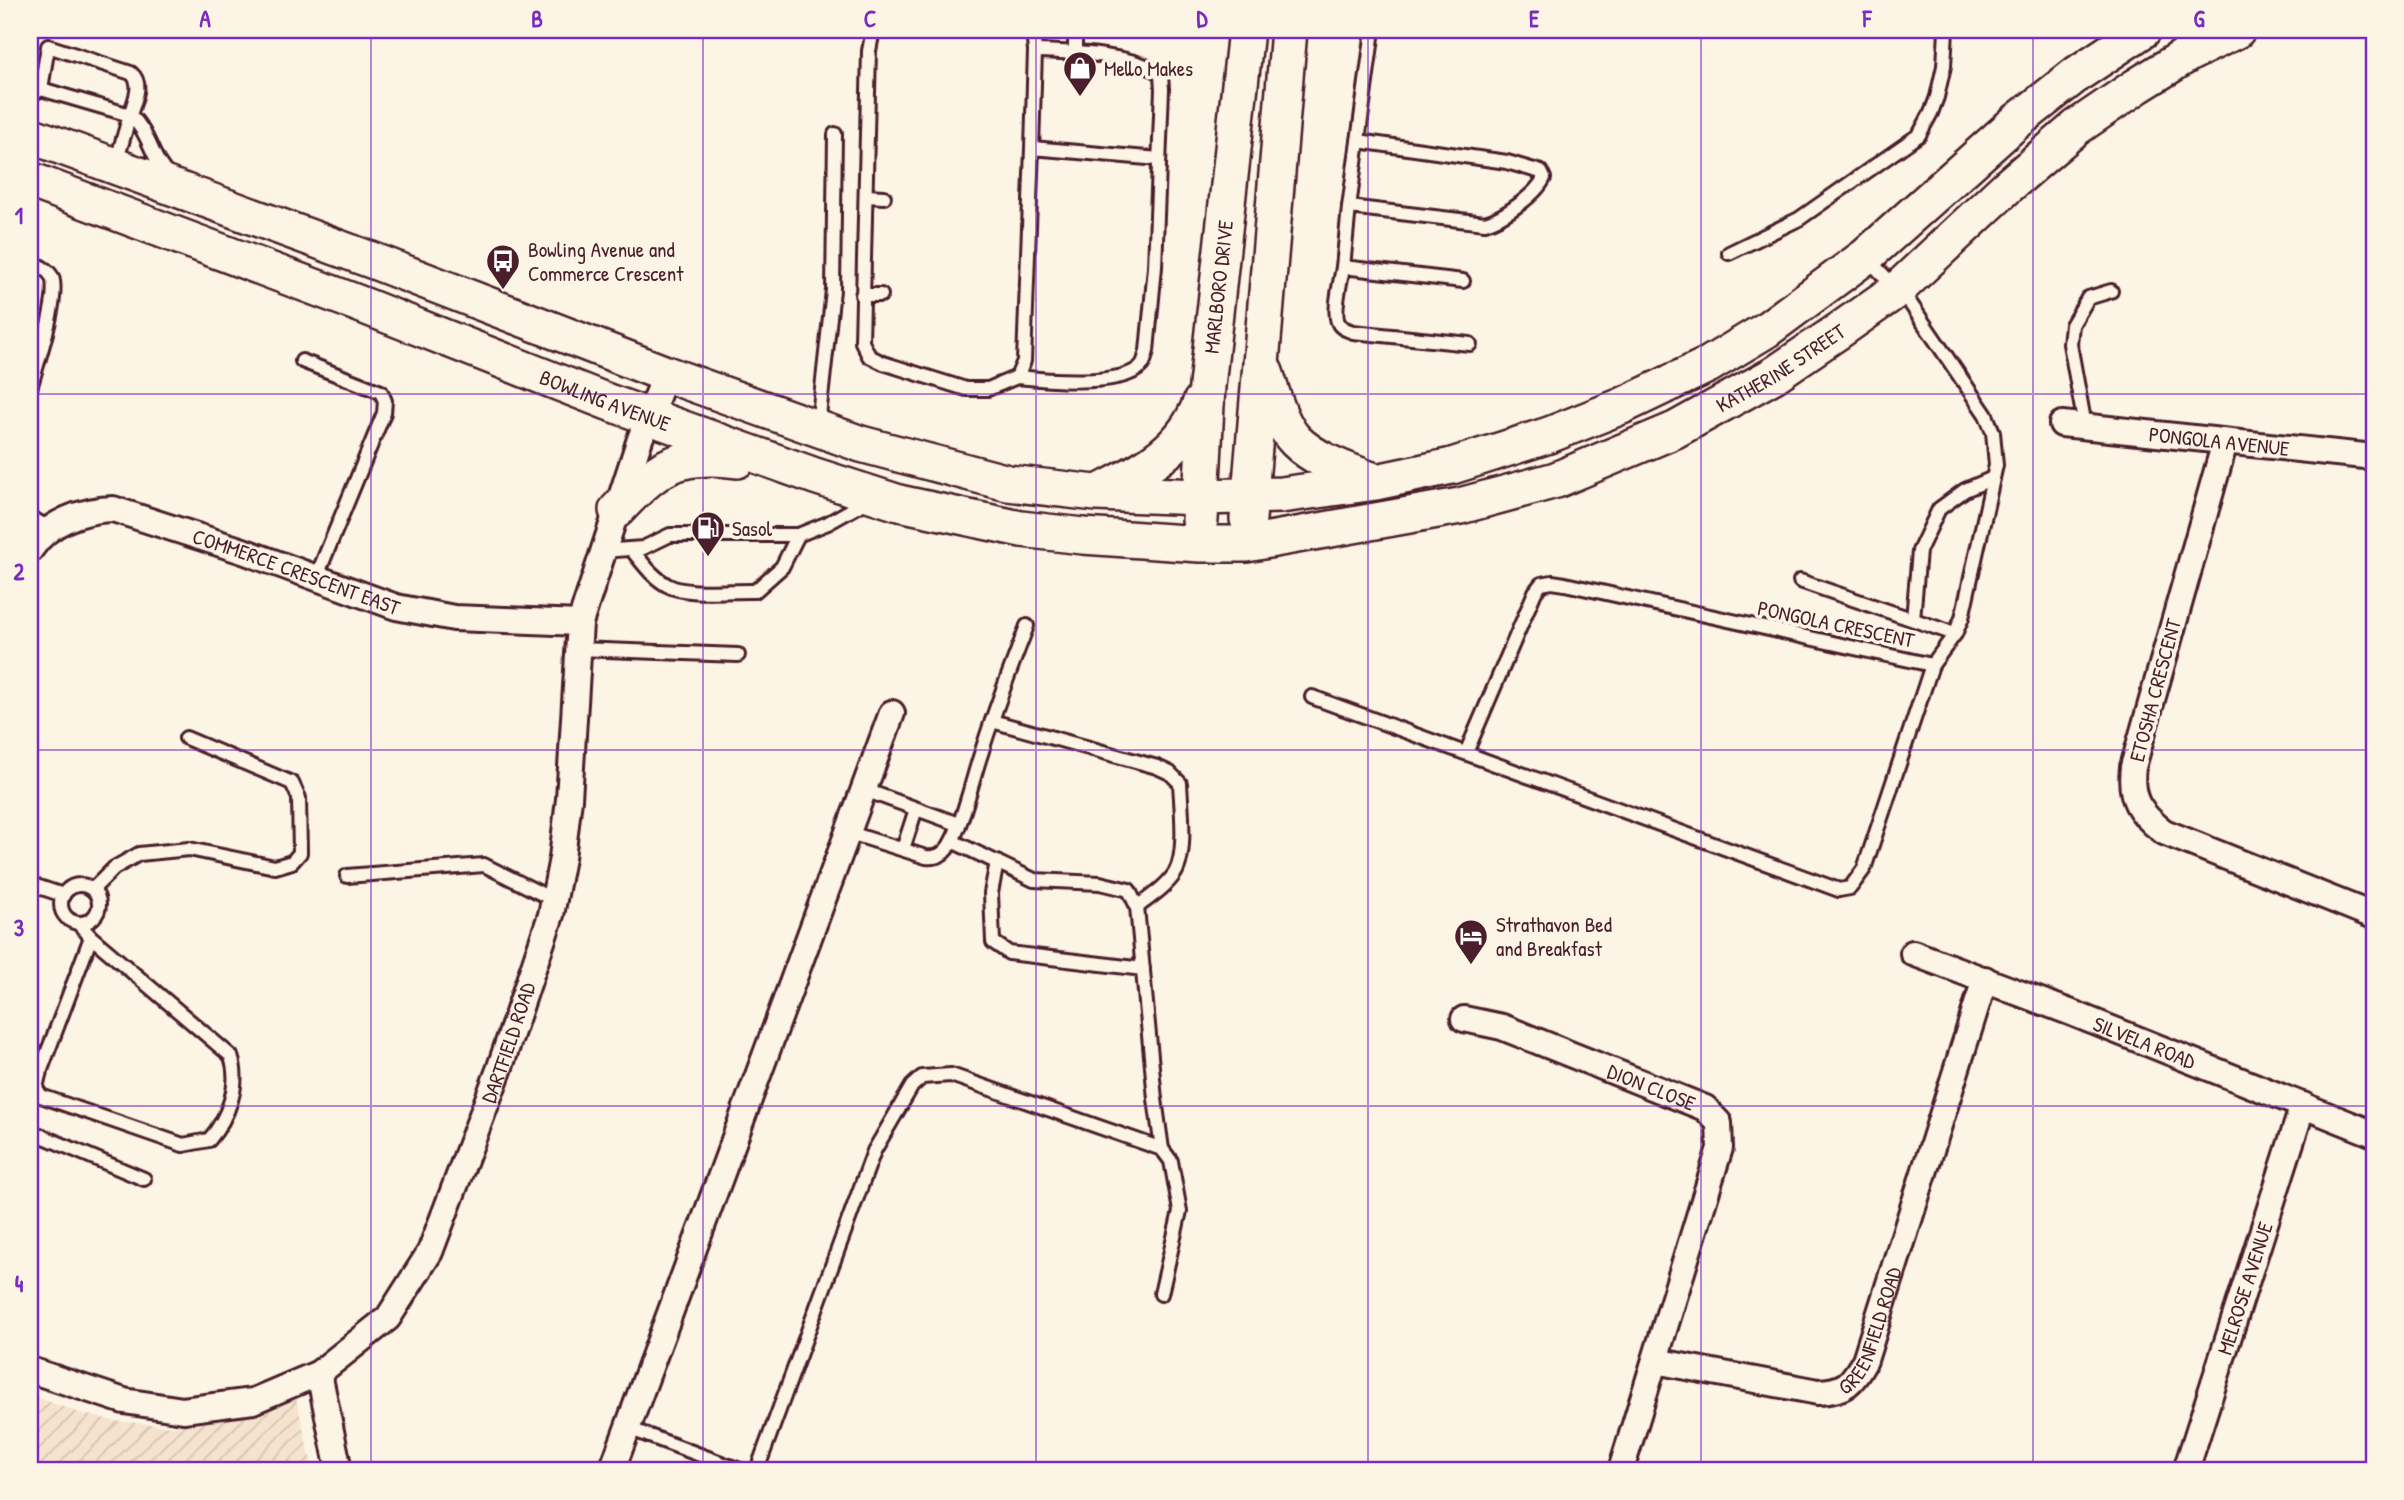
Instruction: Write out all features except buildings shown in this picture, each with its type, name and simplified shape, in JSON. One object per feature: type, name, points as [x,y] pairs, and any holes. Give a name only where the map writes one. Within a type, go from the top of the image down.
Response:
[{"type":"main road","name":"MARLBORO DRIVE","points":[[1200,544],[1207,386],[1246,30]]},
{"type":"main road","points":[[1246,544],[1289,30]]},
{"type":"main road","name":"KATHERINE STREET","points":[[1200,497],[1281,495],[1376,482],[1452,466],[1549,435],[1622,407],[1708,365],[1766,330],[1866,257],[2015,121],[2077,74],[2143,30]]},
{"type":"main road","name":"KATHERINE STREET","points":[[1200,544],[1246,544],[1460,506],[1556,480],[1675,430],[1741,394],[1829,338],[1898,289],[2008,186],[2077,127],[2137,86],[2199,38],[2237,30]]},
{"type":"main road","points":[[30,135],[374,261],[666,374],[861,444],[1008,483],[1097,493],[1200,497]]},
{"type":"main road","points":[[115,167],[117,188],[144,210],[205,235],[283,276]]},
{"type":"main road","name":"BOWLING AVENUE","points":[[30,180],[649,417],[876,496],[1021,529],[1200,544]]},
{"type":"main road","points":[[1262,362],[1277,408],[1296,441],[1330,462],[1376,482]]},
{"type":"main road","points":[[1097,493],[1137,472],[1180,440],[1198,409],[1207,386]]},
{"type":"main road","points":[[617,510],[650,478],[688,458],[707,456],[775,462]]},
{"type":"street","name":"DARTFIELD ROAD","points":[[30,1370],[124,1401],[183,1410],[253,1401],[319,1373],[388,1318],[430,1252],[539,955],[562,858],[569,799],[579,623],[601,551],[666,374]]},
{"type":"street","name":"PONGOLA AVENUE","points":[[2073,425],[2374,457]]},
{"type":"street","name":"ETOSHA CRESCENT","points":[[2225,442],[2133,767],[2131,784],[2135,802],[2148,820],[2164,832],[2374,916]]},
{"type":"street","name":"COMMERCE CRESCENT EAST","points":[[30,550],[40,523],[94,510],[113,509],[243,551],[396,607],[428,614],[487,620],[579,623]]},
{"type":"street","points":[[612,1470],[892,713]]},
{"type":"street","name":"SILVELA ROAD","points":[[1913,953],[1985,979],[2374,1134]]},
{"type":"street","name":"GREENFIELD ROAD","points":[[1656,1361],[1818,1392],[1836,1391],[1846,1386],[1857,1374],[1865,1360],[1985,979]]},
{"type":"street","name":"DION CLOSE","points":[[1465,1019],[1502,1027],[1705,1108],[1718,1123],[1720,1148],[1656,1361]]},
{"type":"street","name":"MELROSE AVENUE","points":[[2186,1470],[2303,1105]]},
{"type":"street","points":[[1621,1470],[1656,1361]]},
{"type":"street","points":[[319,1373],[339,1470]]},
{"type":"lane","points":[[873,30],[869,51],[862,342],[869,356],[883,363],[966,389],[988,390],[1017,377],[1060,380],[1119,378],[1133,373],[1144,362],[1155,267],[1161,75],[1144,64],[1075,53],[1035,51]]},
{"type":"lane","points":[[1017,377],[1024,361],[1035,51],[1033,30]]},
{"type":"lane","points":[[1075,30],[1075,53]]},
{"type":"lane","points":[[1373,30],[1336,321],[1341,327],[1353,332],[1470,344]]},
{"type":"lane","points":[[1729,253],[1799,219],[1919,135],[1937,97],[1944,66],[1946,30]]},
{"type":"lane","points":[[115,167],[130,115],[139,84],[131,73],[48,46],[35,92],[130,115],[145,131],[155,156],[167,174],[197,197]]},
{"type":"lane","points":[[818,429],[833,290],[835,134]]},
{"type":"lane","points":[[1349,207],[1485,223],[1498,220],[1540,186],[1544,178],[1541,172],[1507,162],[1358,141]]},
{"type":"lane","points":[[1032,148],[1159,159]]},
{"type":"lane","points":[[866,196],[884,197]]},
{"type":"lane","name":"PONGOLA CRESCENT","points":[[1466,753],[1535,592],[1541,584],[1565,584],[1932,665],[1955,634],[1962,618],[1993,478],[1996,447],[1986,415],[1910,303],[1866,257]]},
{"type":"lane","points":[[30,262],[48,271],[54,292],[30,389]]},
{"type":"lane","points":[[1343,267],[1463,281]]},
{"type":"lane","points":[[2073,425],[2070,344],[2072,325],[2088,298],[2111,290]]},
{"type":"lane","points":[[862,295],[881,296]]},
{"type":"lane","points":[[302,361],[381,392],[385,401],[384,413],[316,578]]},
{"type":"lane","points":[[1913,620],[1919,551],[1939,509],[1965,490],[1993,478]]},
{"type":"lane","points":[[601,551],[643,548],[670,535],[798,535],[828,523],[876,496]]},
{"type":"lane","points":[[632,550],[654,576],[668,586],[680,590],[755,591],[782,566],[798,535]]},
{"type":"lane","points":[[1800,581],[1955,634]]},
{"type":"lane","points":[[848,832],[926,857],[936,857],[945,851],[952,841],[1027,626]]},
{"type":"lane","points":[[578,649],[738,655]]},
{"type":"lane","points":[[1312,697],[1839,890],[1850,888],[1864,869],[1932,665]]},
{"type":"lane","points":[[992,721],[1157,767],[1170,773],[1180,783],[1181,853],[1177,871],[1138,907]]},
{"type":"lane","points":[[93,889],[114,868],[139,854],[189,849],[275,867],[292,862],[300,853],[299,798],[292,783],[186,738]]},
{"type":"lane","points":[[864,790],[958,824]]},
{"type":"lane","points":[[902,849],[916,809]]},
{"type":"lane","points":[[952,841],[1034,880],[1115,886],[1129,890],[1138,907],[1150,1058],[1162,1149],[1171,1161],[1180,1211],[1161,1294]]},
{"type":"lane","points":[[997,862],[991,893],[993,942],[1009,953],[1143,970]]},
{"type":"lane","points":[[347,876],[484,865],[554,900]]},
{"type":"lane","points":[[30,884],[63,895]]},
{"type":"lane","points":[[76,885],[93,889],[99,897],[100,907],[96,916],[79,924],[69,921],[63,914],[63,895],[76,885]]},
{"type":"lane","points":[[79,924],[231,1056],[235,1069],[234,1092],[220,1128],[209,1140],[183,1144],[41,1096],[36,1088],[91,937]]},
{"type":"lane","points":[[757,1470],[874,1151],[912,1086],[922,1077],[934,1074],[951,1075],[1162,1149]]},
{"type":"lane","points":[[30,1131],[144,1179]]},
{"type":"lane","points":[[628,1428],[740,1470]]},
{"type":"shaded area","points":[[30,1395],[80,1413],[115,1421],[172,1426],[217,1419],[296,1398],[313,1470],[30,1470]]},
{"type":"place","name":"Mello Makes","points":[[1080,98]]},
{"type":"place","name":"Bowling Avenue and Commerce Crescent","points":[[503,291]]},
{"type":"place","name":"Sasol","points":[[708,558]]},
{"type":"place","name":"Strathavon Bed and Breakfast","points":[[1471,966]]}]
